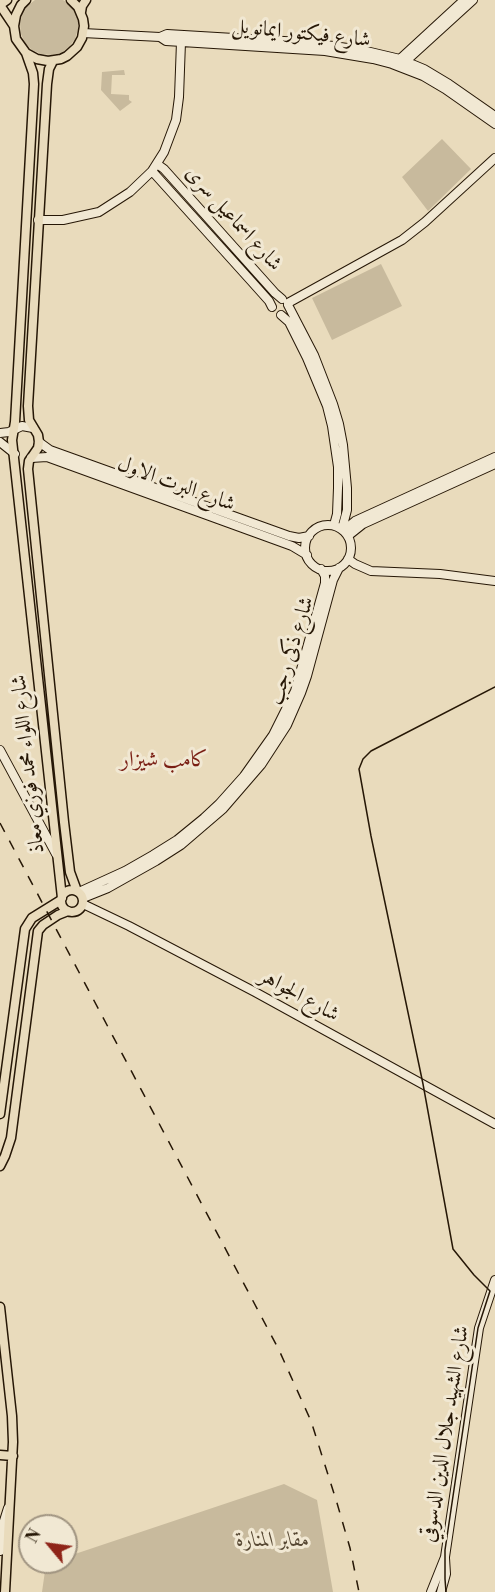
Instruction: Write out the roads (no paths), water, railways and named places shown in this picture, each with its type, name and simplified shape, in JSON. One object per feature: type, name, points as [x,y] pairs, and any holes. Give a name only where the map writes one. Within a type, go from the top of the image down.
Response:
[{"type":"main road","points":[[0,5],[7,0]]},
{"type":"main road","points":[[14,26],[16,15],[24,0]]},
{"type":"main road","points":[[71,0],[81,12]]},
{"type":"main road","points":[[26,53],[37,59],[53,61],[73,51],[83,33],[81,12],[86,0]]},
{"type":"main road","points":[[403,60],[464,0]]},
{"type":"main road","points":[[403,60],[473,0]]},
{"type":"main road","name":"شارع اللواء محمد فوزي معاذ","points":[[0,5],[14,26],[19,45],[26,53],[34,84],[15,429],[12,440],[62,899]]},
{"type":"main road","name":"شارع فيكتور ايمانويل","points":[[83,33],[160,37],[166,34],[311,43],[362,50],[403,60],[495,124]]},
{"type":"main road","name":"شارع فيكتور ايمانويل","points":[[160,37],[166,41],[325,51],[413,68],[444,80],[495,116]]},
{"type":"main road","name":"شارع اسماعيل سرى","points":[[38,220],[63,220],[99,212],[130,192],[155,168],[169,142],[176,120],[181,42]]},
{"type":"main road","points":[[39,442],[38,435],[29,420],[28,406],[47,84],[49,69],[53,61]]},
{"type":"main road","points":[[34,84],[40,79],[47,84]]},
{"type":"main road","points":[[286,302],[286,312],[281,315],[276,313],[272,307],[275,301],[286,302],[402,240],[495,158]]},
{"type":"main road","name":"شارع اسماعيل سرى","points":[[155,168],[163,168],[275,293],[286,302],[339,424],[345,467],[347,510],[342,530]]},
{"type":"main road","name":"شارع اسماعيل سرى","points":[[155,168],[179,200],[272,307]]},
{"type":"main road","points":[[179,200],[186,194]]},
{"type":"main road","name":"شارع اسماعيل سرى","points":[[281,315],[300,335]]},
{"type":"main road","points":[[16,405],[20,410],[28,406]]},
{"type":"main road","points":[[0,433],[26,425],[33,428]]},
{"type":"main road","points":[[0,442],[15,454]]},
{"type":"main road","name":"شارع اللواء محمد فوزي معاذ","points":[[39,442],[28,469],[70,872],[80,897]]},
{"type":"main road","name":"شارع البرت الاول","points":[[39,442],[80,465]]},
{"type":"main road","points":[[342,530],[355,521],[495,456]]},
{"type":"main road","name":"شارع البرت الاول","points":[[31,458],[47,458],[95,470],[218,515],[292,546],[307,555]]},
{"type":"main road","points":[[342,530],[351,548],[348,559],[339,568],[330,570],[315,566],[307,555],[306,545],[309,536],[322,525],[342,530],[355,529],[495,464]]},
{"type":"main road","name":"شارع البرت الاول","points":[[218,515],[294,538],[309,536]]},
{"type":"main road","points":[[348,559],[371,570],[440,574],[495,581]]},
{"type":"main road","name":"شارع ذكى رجب","points":[[80,897],[189,835],[223,808],[249,780],[286,725],[307,676],[331,585],[339,568]]},
{"type":"main road","name":"شارع ذكى رجب","points":[[189,835],[244,776],[269,742],[285,712],[300,674],[325,583],[325,576],[321,569]]},
{"type":"main road","points":[[0,750],[56,854]]},
{"type":"main road","points":[[0,1114],[25,929],[32,918],[62,899],[68,891],[80,897],[78,910],[69,911],[43,925],[37,934],[18,1091],[0,1166]]},
{"type":"main road","name":"شارع الجواهر","points":[[80,897],[129,926],[255,992],[495,1124]]},
{"type":"main road","points":[[62,899],[63,907],[69,911]]},
{"type":"main road","name":"شارع الشهيد جلال الدين الدسوقي","points":[[441,1592],[446,1574],[445,1557],[479,1328],[495,1280]]},
{"type":"main road","points":[[0,1307],[12,1416],[13,1456],[5,1592]]},
{"type":"main road","points":[[0,1455],[13,1456]]},
{"type":"main road","points":[[0,1551],[3,1524],[11,1502]]},
{"type":"main road","name":"شارع الشهيد جلال الدين الدسوقي","points":[[431,1592],[445,1557]]},
{"type":"tram line","points":[[446,1592],[445,1550],[478,1328],[490,1291],[453,1249],[423,1084],[359,769],[363,759],[371,751],[495,687]]},
{"type":"railway","points":[[0,823],[279,1350],[311,1421],[350,1548],[359,1592]]},
{"type":"district","name":"كامب شيزار","points":[[164,761]]},
{"type":"park label","name":"مقابر المنارة","points":[[273,1541]]}]
